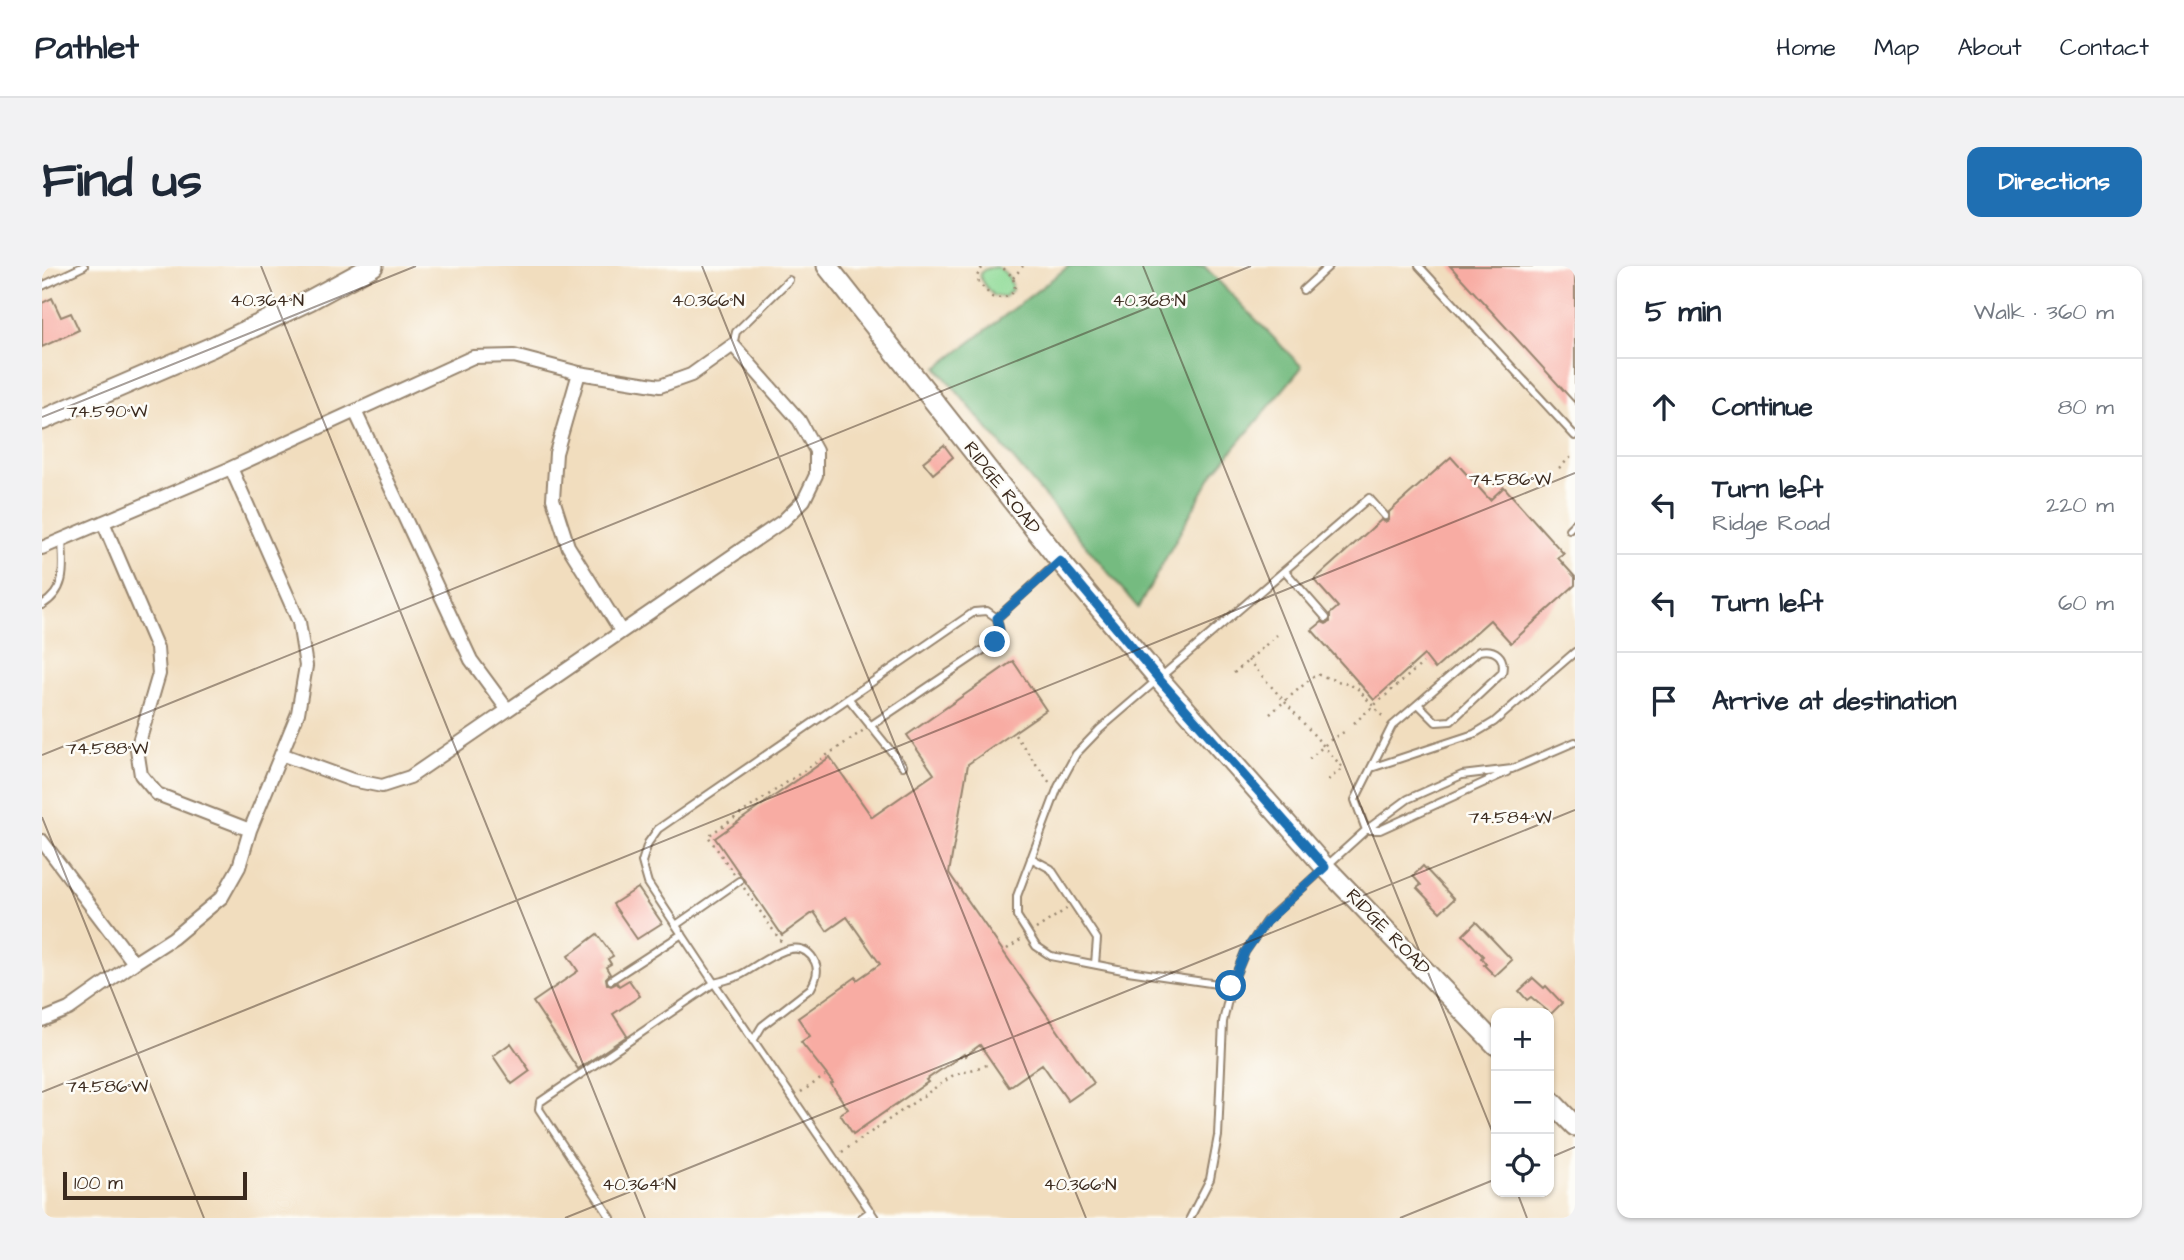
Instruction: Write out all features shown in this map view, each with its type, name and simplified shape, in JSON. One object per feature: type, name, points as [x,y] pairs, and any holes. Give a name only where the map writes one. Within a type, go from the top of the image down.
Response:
[{"type":"street","points":[[42,421],[212,347],[373,266]]},
{"type":"street","name":"RIDGE ROAD","points":[[827,266],[1060,561],[1159,679],[1325,867],[1491,1040]]},
{"type":"street","points":[[42,548],[231,468],[473,357],[514,356],[579,373],[660,386],[691,375],[733,345],[799,421],[817,451],[816,475],[804,500],[783,521],[410,777],[382,786],[352,780],[281,754]]},
{"type":"street","points":[[579,373],[556,453],[553,499],[568,545],[621,631]]},
{"type":"street","points":[[355,411],[471,660],[507,709]]},
{"type":"street","points":[[42,1020],[69,1009],[173,938],[222,897],[239,867],[250,830],[298,713],[306,666],[299,622],[231,468]]},
{"type":"street","points":[[103,522],[157,648],[159,674],[137,748],[141,775],[156,794],[250,830]]},
{"type":"street","points":[[42,841],[134,963]]},
{"type":"street","points":[[1554,1104],[1575,1126]]},
{"type":"lane","points":[[42,286],[84,266]]},
{"type":"lane","points":[[1303,290],[1329,266]]},
{"type":"lane","points":[[1419,266],[1575,436]]},
{"type":"lane","points":[[733,345],[736,332],[789,280]]},
{"type":"lane","points":[[1231,986],[1051,956],[1036,946],[1017,916],[1017,896],[1058,787],[1076,754],[1100,729],[1369,498],[1385,516]]},
{"type":"lane","points":[[1569,529],[1575,523]]},
{"type":"lane","points":[[42,605],[50,600],[64,577],[62,540]]},
{"type":"lane","points":[[997,618],[1060,561]]},
{"type":"lane","points":[[1285,571],[1326,618]]},
{"type":"lane","points":[[861,1218],[873,1215],[676,926],[648,883],[642,862],[648,843],[658,830],[974,612],[987,611],[997,618],[1000,632],[995,642],[870,726]]},
{"type":"lane","points":[[1366,830],[1355,800],[1392,726],[1479,651],[1488,649],[1501,657],[1504,665],[1502,673],[1451,721],[1436,722],[1418,704]]},
{"type":"lane","points":[[1371,768],[1474,734],[1516,705],[1575,652]]},
{"type":"lane","points":[[849,699],[903,766]]},
{"type":"lane","points":[[1366,830],[1380,830],[1575,741]]},
{"type":"lane","points":[[1190,1218],[1210,1179],[1218,1136],[1223,1022],[1231,986],[1245,952],[1266,922],[1366,830],[1408,799],[1462,775],[1512,769]]},
{"type":"lane","points":[[1031,858],[1051,869],[1097,939],[1095,964]]},
{"type":"lane","points":[[676,926],[739,881]]},
{"type":"lane","points":[[611,980],[682,934]]},
{"type":"lane","points":[[611,1218],[539,1109],[540,1102],[714,983],[738,976],[785,949],[797,949],[811,957],[816,965],[816,980],[811,988],[762,1026],[753,1041]]},
{"type":"path","points":[[987,266],[981,267],[977,275],[979,283],[992,297],[1007,298],[1014,288],[1013,278],[1000,266]]},
{"type":"path","points":[[1013,278],[1023,266]]},
{"type":"path","points":[[1559,468],[1573,455]]},
{"type":"path","points":[[1234,673],[1277,635]]},
{"type":"path","points":[[1248,660],[1343,768],[1328,780]]},
{"type":"path","points":[[1354,723],[1423,663]]},
{"type":"path","points":[[1270,714],[1316,674],[1356,687],[1392,726]]},
{"type":"path","points":[[785,949],[708,836],[870,726]]},
{"type":"path","points":[[1309,759],[1346,731]]},
{"type":"path","points":[[1015,735],[1050,783],[1058,787]]},
{"type":"path","points":[[1007,949],[1074,904]]},
{"type":"path","points":[[842,1152],[952,1076],[990,1063]]},
{"type":"path","points":[[792,1098],[825,1076]]},
{"type":"green space","points":[[1069,266],[1204,266],[1302,367],[1212,475],[1138,608],[937,368]]},
{"type":"green space","points":[[997,267],[1011,282],[1012,290],[1004,297],[994,296],[980,278],[983,271]]},
{"type":"building","points":[[1450,266],[1568,266],[1575,273],[1575,403]]},
{"type":"building","points":[[52,298],[61,317],[71,313],[79,330],[42,347],[42,303]]},
{"type":"building","points":[[944,445],[953,457],[933,474],[923,462]]},
{"type":"building","points":[[1451,457],[1490,500],[1504,487],[1564,554],[1558,558],[1575,577],[1575,585],[1511,643],[1490,620],[1435,669],[1424,655],[1374,700],[1312,630],[1322,622],[1330,622],[1330,614],[1338,607],[1314,580],[1381,520],[1389,520],[1389,512]]},
{"type":"building","points":[[1013,661],[1046,710],[968,764],[949,873],[1094,1083],[1068,1101],[1042,1064],[1009,1087],[980,1045],[926,1080],[928,1082],[853,1134],[840,1114],[848,1109],[831,1084],[833,1083],[801,1042],[810,1036],[798,1018],[856,977],[857,980],[880,964],[847,917],[827,931],[814,912],[782,935],[715,838],[830,757],[872,817],[934,774],[907,735]]},
{"type":"building","points":[[1423,866],[1454,899],[1440,912],[1417,888],[1421,885],[1413,876]]},
{"type":"building","points":[[638,888],[662,923],[637,939],[613,904]]},
{"type":"building","points":[[1476,922],[1512,960],[1495,976],[1484,965],[1486,964],[1481,958],[1483,956],[1463,935]]},
{"type":"building","points":[[597,934],[613,956],[608,959],[611,964],[606,967],[610,974],[606,978],[607,984],[611,986],[617,983],[619,986],[629,980],[640,996],[613,1014],[627,1036],[578,1069],[533,1002],[578,971],[568,956]]},
{"type":"building","points":[[1533,978],[1544,988],[1546,986],[1562,1003],[1554,1011],[1554,1008],[1544,1008],[1531,997],[1527,1000],[1519,991]]},
{"type":"building","points":[[511,1043],[530,1071],[512,1084],[493,1056]]},
{"type":"route","points":[[995,642],[1000,632],[997,618],[1060,561],[1159,679],[1325,867],[1266,922],[1245,952],[1231,986]]}]
